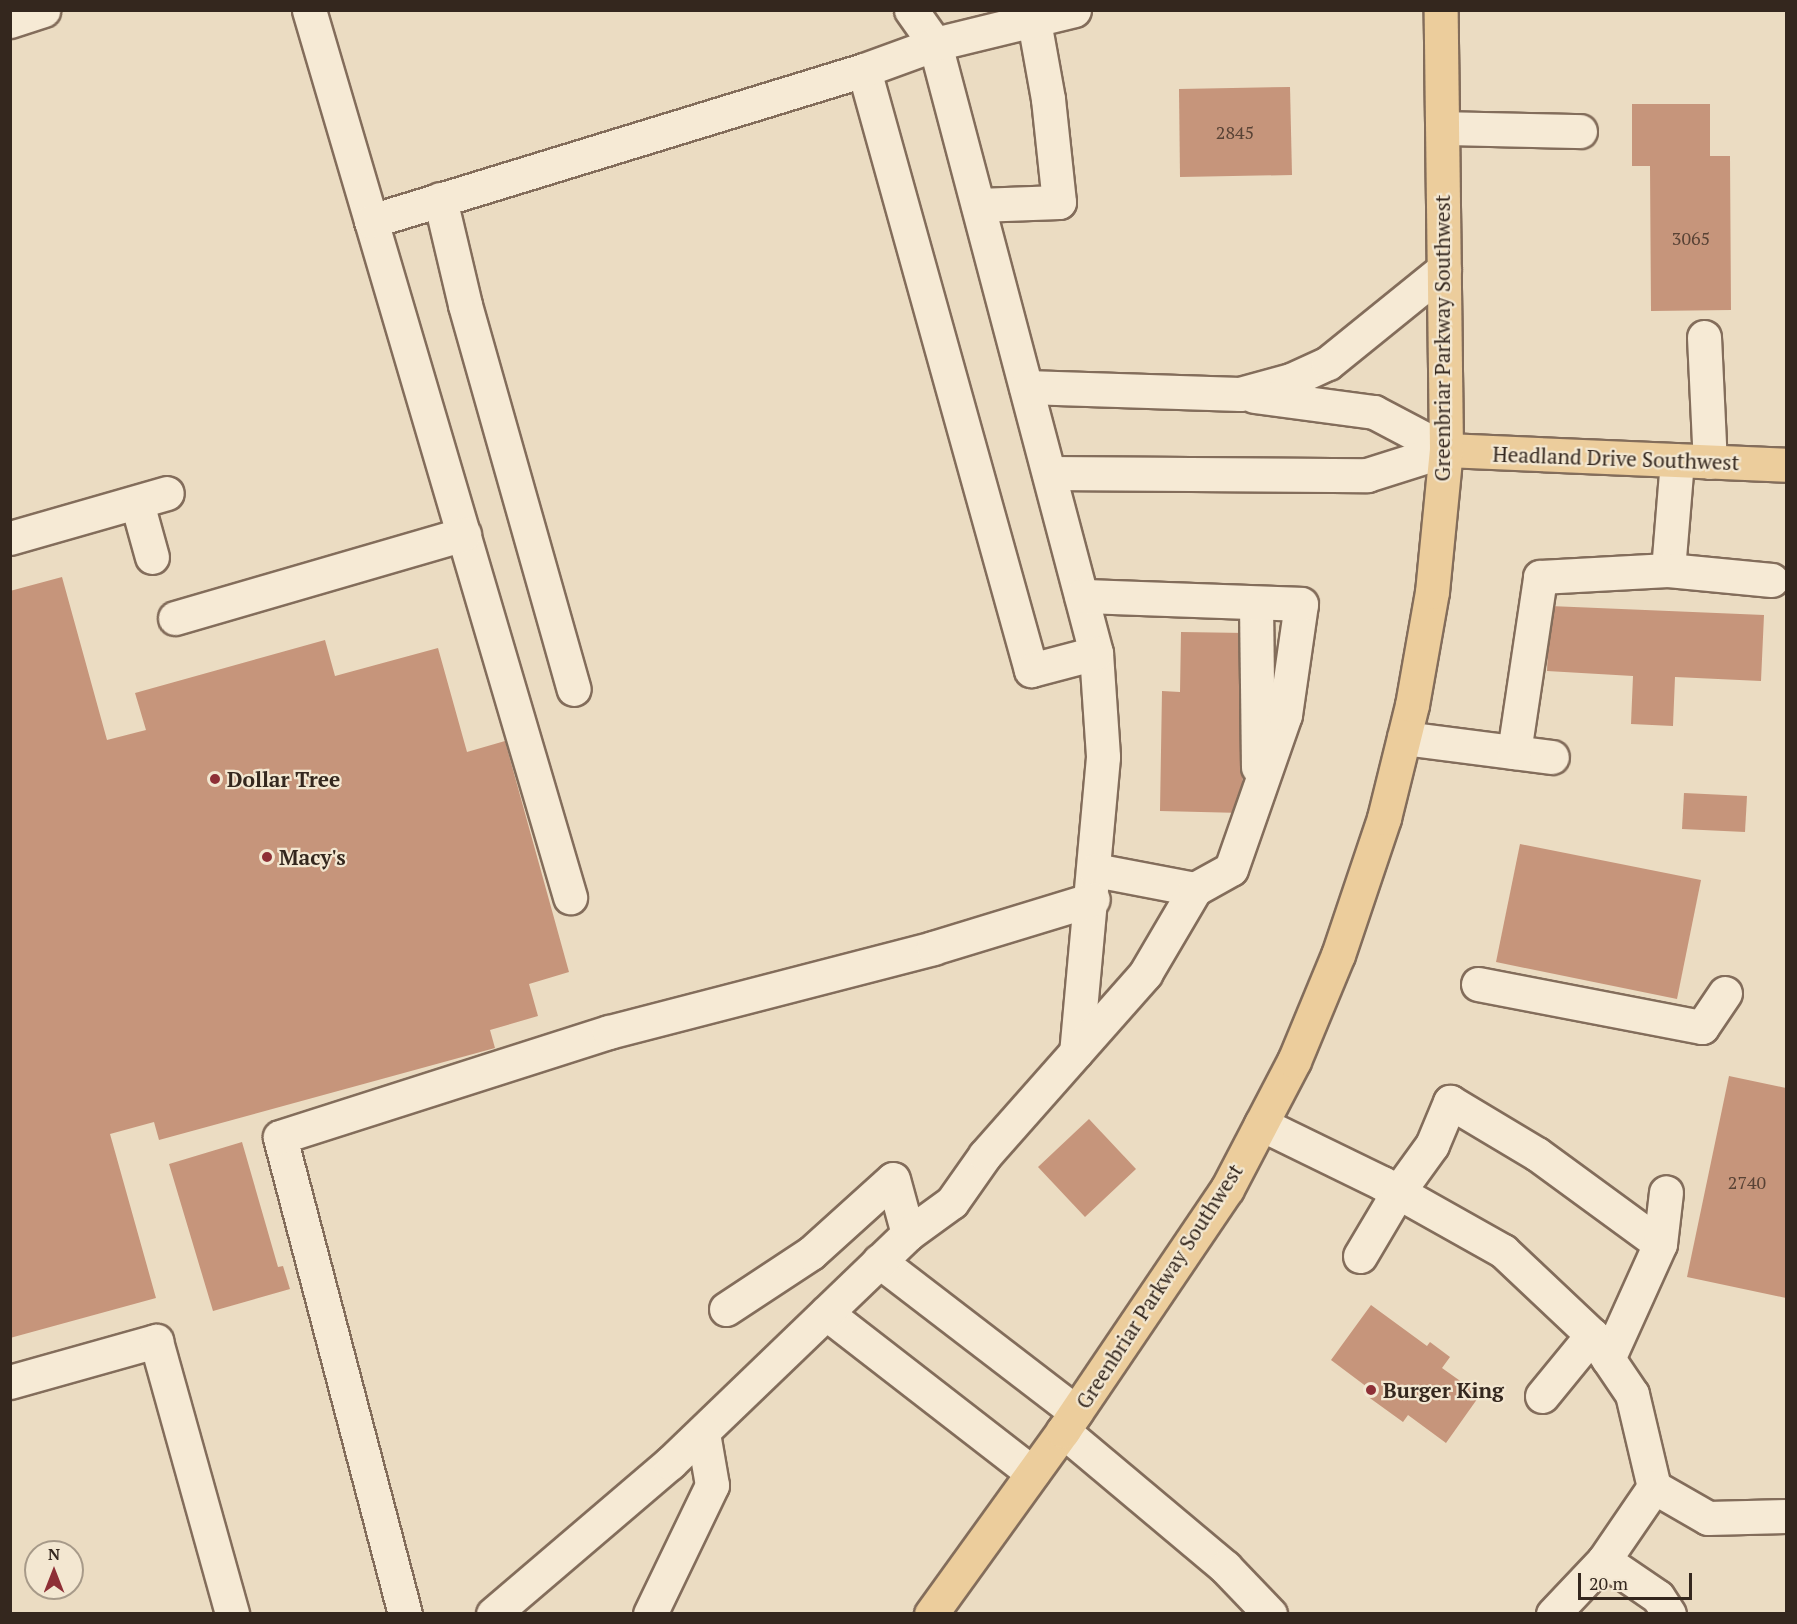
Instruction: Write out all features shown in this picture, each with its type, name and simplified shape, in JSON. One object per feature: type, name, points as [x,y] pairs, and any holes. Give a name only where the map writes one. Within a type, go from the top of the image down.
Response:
[{"type":"main road","name":"Greenbriar Parkway Southwest","points":[[931,1614],[1069,1421],[1227,1189],[1294,1061],[1338,955],[1384,818],[1404,738],[1432,592],[1446,450],[1441,10]]},
{"type":"main road","name":"Headland Drive Southwest","points":[[1446,450],[1786,465]]},
{"type":"street","points":[[10,21],[43,10]]},
{"type":"street","points":[[309,10],[570,897]]},
{"type":"street","points":[[911,10],[935,44],[1096,653],[1103,757],[1094,884],[1076,1052]]},
{"type":"street","points":[[371,221],[864,70],[935,44],[1033,15],[1074,10]]},
{"type":"street","points":[[978,205],[1059,202],[1033,15]]},
{"type":"street","points":[[864,70],[1031,670],[1096,653]]},
{"type":"street","points":[[1443,128],[1580,131]]},
{"type":"street","points":[[440,199],[465,305],[574,689]]},
{"type":"street","points":[[1240,394],[1292,380],[1328,363],[1444,269]]},
{"type":"street","points":[[1704,338],[1710,462]]},
{"type":"street","points":[[1026,387],[1240,394],[1374,412],[1446,450]]},
{"type":"street","points":[[1049,473],[1367,475],[1446,450]]},
{"type":"street","points":[[1668,570],[1677,460]]},
{"type":"street","points":[[10,538],[152,498],[152,557]]},
{"type":"street","points":[[175,618],[464,534]]},
{"type":"street","points":[[1514,752],[1540,577],[1668,570],[1772,580]]},
{"type":"street","points":[[493,1614],[592,1533],[703,1432],[908,1234],[952,1202],[985,1155],[1145,974],[1195,889],[1231,869],[1285,715],[1301,604],[1081,596]]},
{"type":"street","points":[[1256,603],[1258,790]]},
{"type":"street","points":[[1404,738],[1552,757]]},
{"type":"street","points":[[405,1614],[280,1137],[609,1032],[933,948],[1094,884],[1195,889]]},
{"type":"street","points":[[1478,984],[1702,1027],[1725,993]]},
{"type":"street","points":[[1360,1256],[1398,1192],[1432,1145],[1450,1102],[1537,1154],[1660,1244]]},
{"type":"street","points":[[1261,1124],[1398,1192],[1503,1251],[1600,1347],[1632,1394],[1654,1487],[1708,1518],[1786,1516]]},
{"type":"street","points":[[726,1309],[811,1253],[893,1179],[908,1234]]},
{"type":"street","points":[[1542,1396],[1600,1347],[1660,1244],[1666,1192]]},
{"type":"street","points":[[879,1261],[1069,1421],[1225,1567],[1270,1614]]},
{"type":"street","points":[[826,1313],[1032,1473]]},
{"type":"street","points":[[10,1382],[156,1341],[232,1614]]},
{"type":"street","points":[[650,1614],[712,1485],[703,1432]]},
{"type":"street","points":[[1553,1614],[1604,1560],[1654,1487]]},
{"type":"street","points":[[1604,1560],[1658,1597],[1670,1614]]},
{"type":"building","points":[[1290,87],[1292,175],[1180,177],[1179,89]]},
{"type":"building","points":[[1632,104],[1710,104],[1710,156],[1730,156],[1731,310],[1651,311],[1650,166],[1632,166]]},
{"type":"building","points":[[62,577],[107,740],[146,730],[135,693],[325,640],[335,676],[438,648],[467,752],[505,741],[569,972],[529,984],[538,1016],[490,1030],[495,1048],[159,1140],[154,1122],[110,1134],[156,1298],[10,1338],[10,591]]},
{"type":"building","points":[[1550,606],[1764,615],[1761,681],[1675,677],[1673,726],[1631,724],[1633,676],[1547,671]]},
{"type":"building","points":[[1181,632],[1246,633],[1242,813],[1160,811],[1162,691],[1180,692]]},
{"type":"building","points":[[1684,793],[1747,796],[1745,832],[1682,829]]},
{"type":"building","points":[[1520,844],[1701,880],[1677,999],[1496,962]]},
{"type":"building","points":[[1729,1076],[1786,1088],[1786,1298],[1687,1277]]},
{"type":"building","points":[[1089,1119],[1136,1169],[1085,1217],[1038,1167]]},
{"type":"building","points":[[242,1142],[278,1267],[283,1266],[290,1289],[213,1311],[169,1164]]},
{"type":"building","points":[[1371,1305],[1427,1346],[1430,1342],[1450,1357],[1442,1368],[1480,1395],[1446,1443],[1408,1415],[1403,1422],[1367,1396],[1371,1390],[1331,1360]]},
{"type":"place","name":"Dollar Tree","points":[[215,779]]},
{"type":"place","name":"Macy's","points":[[267,857]]},
{"type":"place","name":"Burger King","points":[[1371,1390]]}]
